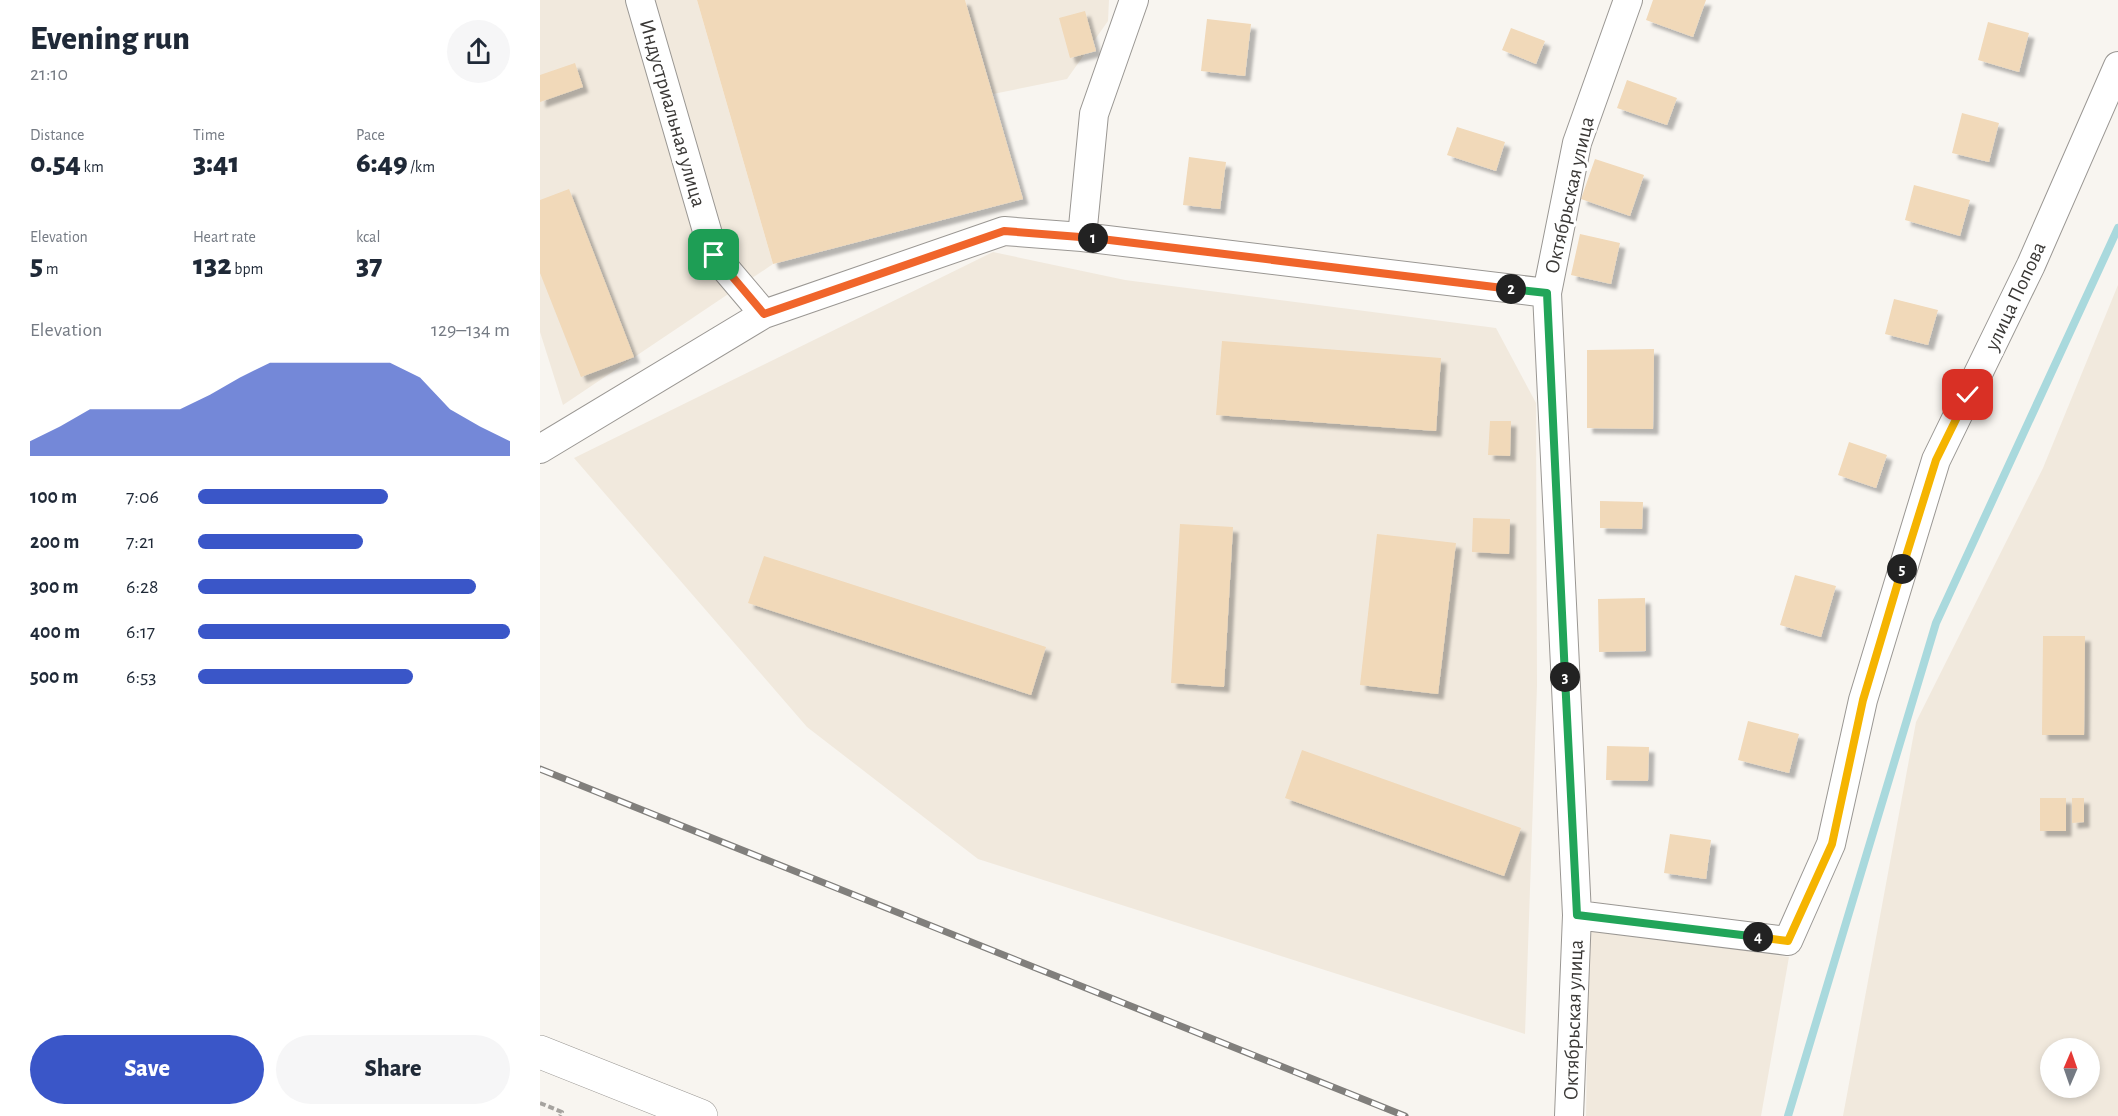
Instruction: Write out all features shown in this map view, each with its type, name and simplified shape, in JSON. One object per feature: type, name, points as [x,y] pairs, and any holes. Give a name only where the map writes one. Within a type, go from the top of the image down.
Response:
[{"type":"main road","points":[[540,1052],[701,1116]]},
{"type":"street","name":"Индустриальная улица","points":[[640,0],[714,255],[764,314]]},
{"type":"street","points":[[1082,237],[1094,114],[1134,0]]},
{"type":"street","name":"Октябрьская улица","points":[[1569,1116],[1577,915],[1547,293],[1577,143],[1628,0]]},
{"type":"street","name":"улица Попова","points":[[1577,915],[1788,941],[1832,844],[1863,700],[1936,460],[2031,265],[2118,66]]},
{"type":"street","points":[[540,449],[764,314],[1004,231],[1082,237],[1547,293]]},
{"type":"path","points":[[540,1103],[562,1112],[560,1116]]},
{"type":"shaded area","points":[[540,0],[697,0],[773,264],[563,405],[540,332]]},
{"type":"shaded area","points":[[965,0],[1109,0],[1108,21],[1067,79],[993,94]]},
{"type":"shaded area","points":[[993,252],[1125,280],[1496,328],[1536,403],[1537,686],[1525,1034],[978,859],[807,727],[574,458]]},
{"type":"shaded area","points":[[2118,285],[2118,1116],[1843,1116],[1916,722],[2043,468]]},
{"type":"shaded area","points":[[1589,928],[1789,957],[1761,1116],[1586,1116]]},
{"type":"building","points":[[697,0],[965,0],[1023,199],[773,264]]},
{"type":"building","points":[[1653,0],[1706,0],[1693,37],[1646,20]]},
{"type":"building","points":[[1085,11],[1096,51],[1070,58],[1059,18]]},
{"type":"building","points":[[1207,19],[1251,24],[1245,76],[1201,71]]},
{"type":"building","points":[[1988,22],[2029,33],[2019,72],[1978,60]]},
{"type":"building","points":[[1511,28],[1545,41],[1536,64],[1502,50]]},
{"type":"building","points":[[575,63],[583,87],[540,102],[540,75]]},
{"type":"building","points":[[1627,80],[1677,98],[1667,125],[1617,108]]},
{"type":"building","points":[[1962,113],[1999,123],[1989,162],[1952,153]]},
{"type":"building","points":[[1457,127],[1505,142],[1496,171],[1447,155]]},
{"type":"building","points":[[1189,157],[1226,162],[1220,209],[1183,205]]},
{"type":"building","points":[[1595,159],[1644,175],[1630,216],[1581,199]]},
{"type":"building","points":[[1914,185],[1970,200],[1960,236],[1905,220]]},
{"type":"building","points":[[569,189],[634,357],[581,377],[540,273],[540,200]]},
{"type":"building","points":[[1580,234],[1620,243],[1611,284],[1571,275]]},
{"type":"building","points":[[1894,299],[1938,310],[1928,345],[1885,334]]},
{"type":"building","points":[[1222,341],[1441,358],[1436,431],[1216,415]]},
{"type":"building","points":[[1654,349],[1653,429],[1587,428],[1587,350]]},
{"type":"building","points":[[1490,421],[1511,421],[1510,456],[1488,455]]},
{"type":"building","points":[[1849,442],[1887,455],[1876,488],[1838,475]]},
{"type":"building","points":[[1600,501],[1643,502],[1642,529],[1600,528]]},
{"type":"building","points":[[1473,518],[1510,519],[1509,554],[1472,552]]},
{"type":"building","points":[[1180,524],[1233,527],[1224,687],[1171,683]]},
{"type":"building","points":[[1377,534],[1456,543],[1438,694],[1360,685]]},
{"type":"building","points":[[764,556],[1046,647],[1031,695],[748,603]]},
{"type":"building","points":[[1795,575],[1836,586],[1821,637],[1780,625]]},
{"type":"building","points":[[1645,598],[1646,651],[1599,652],[1598,599]]},
{"type":"building","points":[[2043,636],[2085,636],[2084,735],[2042,735]]},
{"type":"building","points":[[1748,721],[1799,734],[1789,773],[1738,760]]},
{"type":"building","points":[[1607,746],[1649,747],[1648,781],[1606,780]]},
{"type":"building","points":[[1302,750],[1521,828],[1504,876],[1285,798]]},
{"type":"building","points":[[2040,798],[2066,798],[2066,831],[2040,831]]},
{"type":"building","points":[[2072,798],[2084,798],[2084,822],[2072,823]]},
{"type":"building","points":[[1670,834],[1711,840],[1706,879],[1664,873]]},
{"type":"waterway","points":[[1788,1116],[1936,623],[2118,228]]},
{"type":"railway","points":[[540,769],[1405,1116]]},
{"type":"route","points":[[714,255],[764,314],[1004,231],[1082,237],[1547,293],[1577,915],[1788,941],[1832,844],[1863,700],[1936,460],[1968,395]]}]
